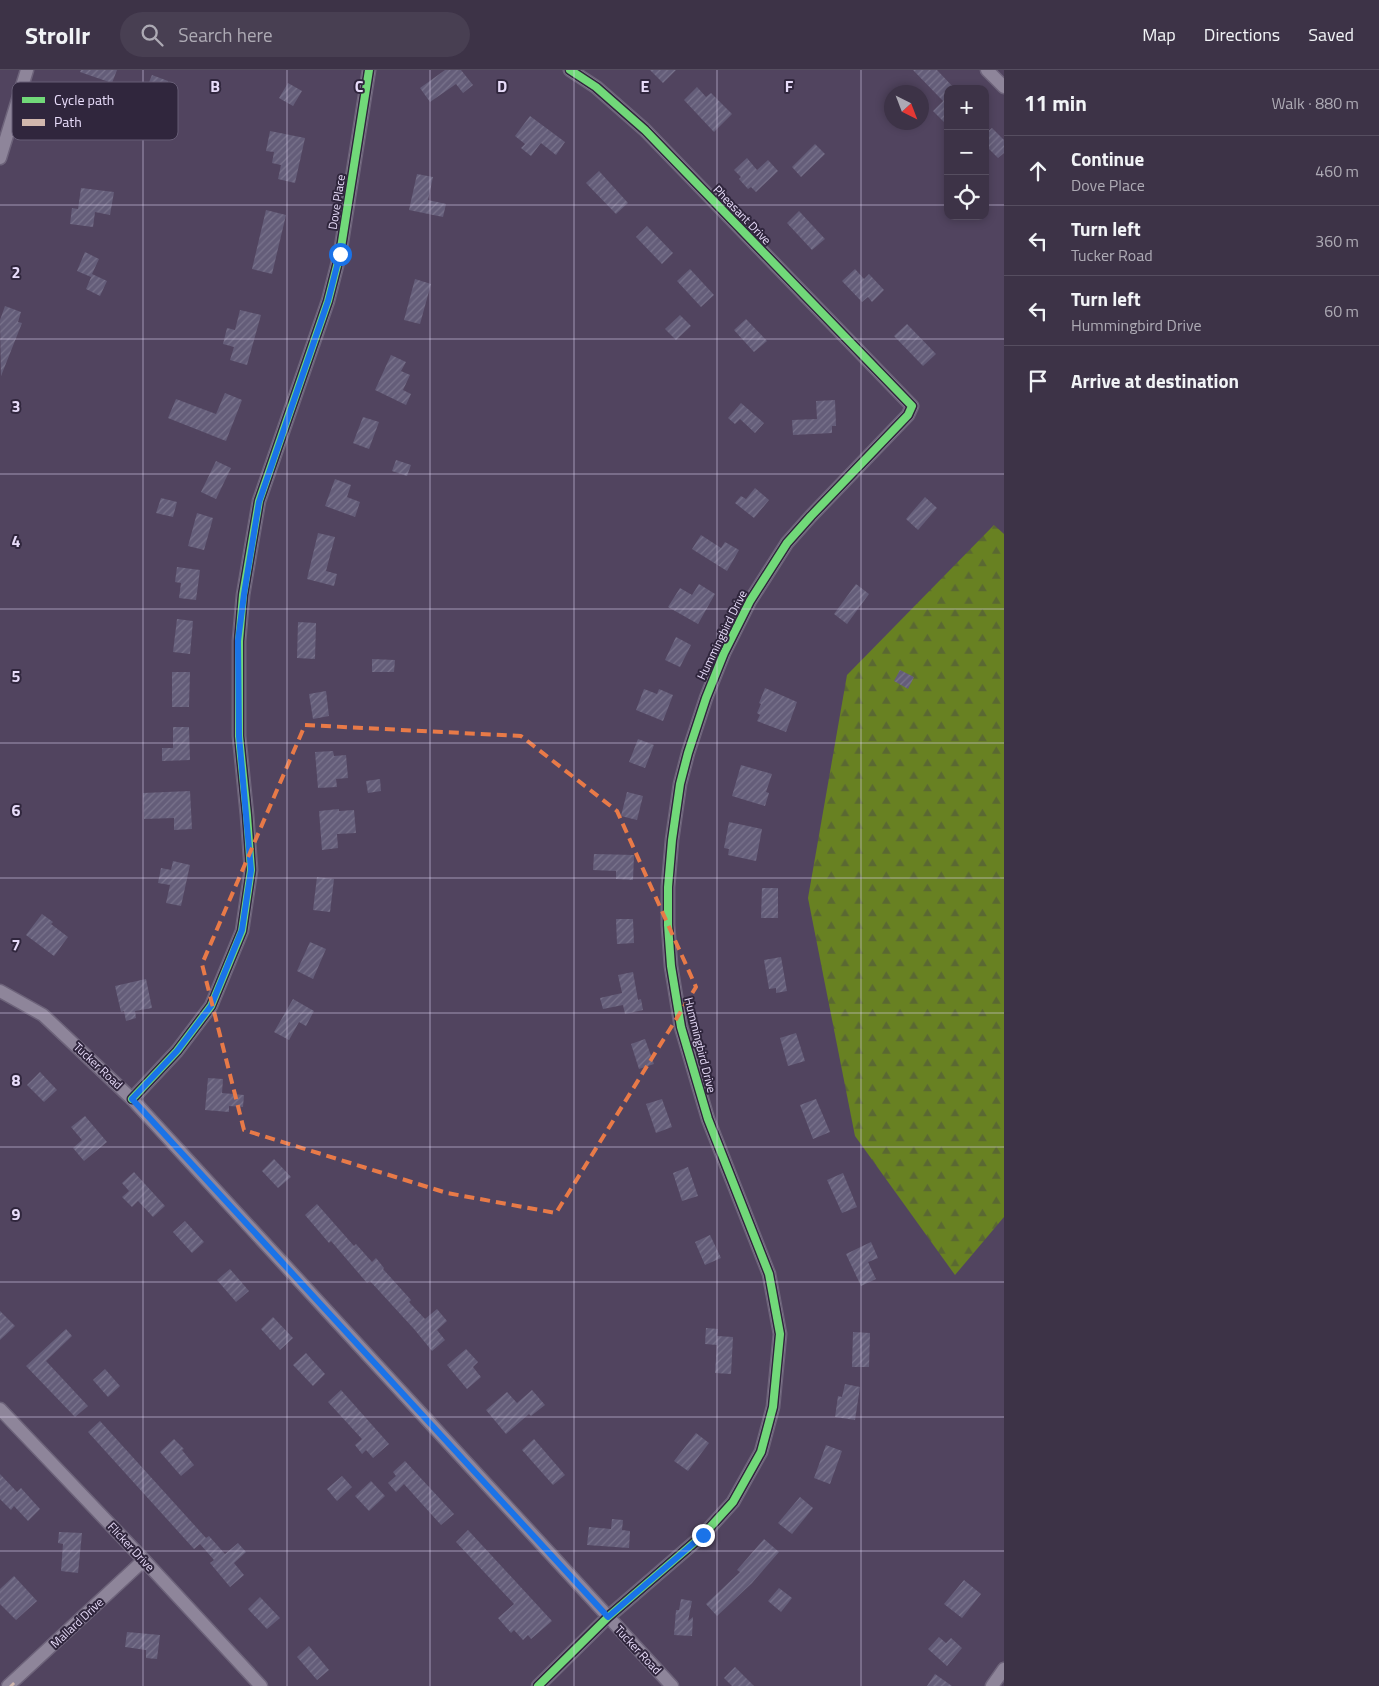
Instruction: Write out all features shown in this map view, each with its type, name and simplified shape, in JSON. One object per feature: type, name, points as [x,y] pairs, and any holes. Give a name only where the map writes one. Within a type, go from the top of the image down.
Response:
[{"type":"street","points":[[23,82],[27,70]]},
{"type":"street","name":"Dove Place","points":[[132,1099],[177,1051],[211,1006],[242,930],[251,870],[239,736],[238,641],[244,594],[259,502],[328,301],[340,254],[369,70]]},
{"type":"street","name":"Pheasant Drive","points":[[570,70],[596,87],[645,130],[891,385]]},
{"type":"street","points":[[987,70],[1004,87]]},
{"type":"street","points":[[0,158],[12,119]]},
{"type":"street","name":"Hummingbird Drive","points":[[538,1686],[608,1617],[703,1535],[733,1502],[761,1452],[773,1407],[780,1334],[769,1274],[708,1119],[681,1027],[671,966],[668,925],[668,887],[672,840],[680,784],[688,753],[706,698],[728,644],[750,601],[788,543],[908,415],[912,406],[891,385]]},
{"type":"street","name":"Tucker Road","points":[[0,991],[43,1015],[132,1099],[672,1686]]},
{"type":"street","name":"Flicker Drive","points":[[0,1408],[261,1686]]},
{"type":"street","name":"Mallard Drive","points":[[8,1686],[144,1560]]},
{"type":"street","points":[[992,1686],[1004,1669]]},
{"type":"highlighted area","points":[[305,725],[521,736],[617,811],[696,987],[556,1213],[447,1193],[244,1130],[202,964]]},
{"type":"green space","points":[[994,525],[1004,534],[1004,1217],[955,1275],[855,1136],[808,898],[847,675]]},
{"type":"building","points":[[81,70],[117,70],[112,82],[80,72]]},
{"type":"building","points":[[445,70],[461,70],[473,85],[463,93],[456,84],[430,102],[420,88]]},
{"type":"building","points":[[650,70],[676,70],[663,83]]},
{"type":"building","points":[[913,70],[937,70],[951,85],[944,85],[944,122],[933,111],[943,101]]},
{"type":"building","points":[[152,75],[168,81],[168,82],[149,82]]},
{"type":"building","points":[[288,83],[302,91],[293,106],[279,98]]},
{"type":"building","points":[[697,87],[706,97],[711,93],[732,114],[714,132],[684,100]]},
{"type":"building","points":[[530,116],[565,142],[556,155],[541,143],[531,156],[521,148],[525,144],[515,136]]},
{"type":"building","points":[[992,128],[1004,140],[1004,153],[998,158],[989,149],[989,131]]},
{"type":"building","points":[[270,131],[305,138],[295,183],[278,179],[281,165],[272,163],[274,152],[266,151]]},
{"type":"building","points":[[815,144],[825,154],[801,177],[792,167]]},
{"type":"building","points":[[747,158],[757,170],[768,160],[778,171],[756,192],[751,187],[748,189],[734,170]]},
{"type":"building","points":[[599,171],[628,203],[616,214],[586,183]]},
{"type":"building","points":[[417,174],[433,177],[428,200],[446,204],[443,217],[409,210]]},
{"type":"building","points":[[81,188],[114,192],[110,215],[95,212],[93,227],[70,224],[72,208],[78,209]]},
{"type":"building","points":[[266,210],[286,215],[272,274],[252,269]]},
{"type":"building","points":[[799,211],[825,239],[812,250],[787,223]]},
{"type":"building","points":[[647,226],[673,253],[662,264],[636,237]]},
{"type":"building","points":[[85,252],[99,259],[92,274],[107,281],[100,296],[86,289],[92,275],[91,277],[77,271]]},
{"type":"building","points":[[690,269],[714,295],[701,307],[677,281]]},
{"type":"building","points":[[855,269],[864,279],[869,274],[884,290],[872,302],[868,297],[862,302],[842,281]]},
{"type":"building","points":[[415,279],[431,284],[420,324],[404,320]]},
{"type":"building","points":[[5,306],[21,312],[18,322],[22,323],[1,376],[0,320]]},
{"type":"building","points":[[240,310],[261,315],[247,365],[230,360],[234,347],[223,344],[227,328],[235,330]]},
{"type":"building","points":[[680,315],[691,326],[676,340],[665,329]]},
{"type":"building","points":[[746,319],[767,341],[754,352],[734,330]]},
{"type":"building","points":[[907,324],[936,354],[923,366],[894,336]]},
{"type":"building","points":[[391,355],[406,362],[401,371],[410,375],[403,390],[411,394],[406,405],[375,390]]},
{"type":"building","points":[[225,393],[242,400],[226,441],[168,418],[176,399],[216,414]]},
{"type":"building","points":[[835,400],[836,426],[832,426],[832,433],[793,435],[792,420],[817,419],[816,401]]},
{"type":"building","points":[[741,403],[764,423],[755,433],[740,419],[735,424],[728,418]]},
{"type":"building","points":[[363,417],[379,422],[369,449],[353,443]]},
{"type":"building","points":[[396,460],[411,465],[407,476],[392,471]]},
{"type":"building","points":[[216,461],[231,468],[216,499],[201,492]]},
{"type":"building","points":[[335,479],[351,485],[347,497],[360,502],[355,517],[325,506]]},
{"type":"building","points":[[755,488],[769,500],[754,518],[735,503],[741,496],[746,499]]},
{"type":"building","points":[[925,497],[937,508],[918,530],[906,519]]},
{"type":"building","points":[[161,498],[177,502],[173,517],[156,513]]},
{"type":"building","points":[[197,513],[213,518],[204,550],[188,546]]},
{"type":"building","points":[[318,533],[335,537],[326,571],[337,574],[334,586],[307,579]]},
{"type":"building","points":[[701,535],[721,548],[725,542],[739,550],[727,571],[692,549]]},
{"type":"building","points":[[177,567],[200,570],[196,600],[179,598],[181,583],[175,582]]},
{"type":"building","points":[[699,584],[715,594],[698,624],[668,607],[680,588],[692,595]]},
{"type":"building","points":[[856,584],[869,594],[847,624],[834,614]]},
{"type":"building","points":[[177,619],[193,621],[190,654],[173,652]]},
{"type":"building","points":[[298,622],[316,623],[315,659],[297,658]]},
{"type":"building","points":[[676,637],[691,645],[680,667],[665,660]]},
{"type":"building","points":[[372,659],[395,660],[394,672],[372,672]]},
{"type":"building","points":[[900,670],[914,677],[908,689],[894,681]]},
{"type":"building","points":[[172,672],[190,672],[189,707],[172,707]]},
{"type":"building","points":[[765,688],[797,702],[786,732],[757,721],[760,715],[757,713],[761,704],[759,703]]},
{"type":"building","points":[[644,689],[657,694],[659,689],[673,695],[663,721],[636,710]]},
{"type":"building","points":[[326,691],[329,716],[313,719],[309,694]]},
{"type":"building","points":[[173,727],[189,727],[190,760],[162,761],[162,748],[173,748]]},
{"type":"building","points":[[638,739],[654,745],[645,768],[629,762]]},
{"type":"building","points":[[333,751],[334,756],[346,755],[348,778],[336,779],[337,787],[318,788],[315,752]]},
{"type":"building","points":[[741,765],[772,774],[766,792],[769,793],[765,806],[732,796]]},
{"type":"building","points":[[380,779],[381,791],[368,793],[366,781]]},
{"type":"building","points":[[190,791],[192,829],[174,830],[174,818],[144,819],[143,793]]},
{"type":"building","points":[[627,792],[643,796],[637,820],[621,816]]},
{"type":"building","points":[[339,809],[339,811],[354,810],[356,833],[337,834],[338,848],[322,850],[319,811]]},
{"type":"building","points":[[729,822],[762,829],[756,861],[728,855],[729,849],[724,848]]},
{"type":"building","points":[[594,854],[634,855],[633,880],[616,879],[616,871],[593,870]]},
{"type":"building","points":[[173,861],[190,865],[181,906],[166,903],[170,885],[158,883],[161,868],[171,870]]},
{"type":"building","points":[[317,877],[334,879],[330,912],[313,910]]},
{"type":"building","points":[[762,888],[778,888],[778,918],[761,918]]},
{"type":"building","points":[[42,914],[53,922],[51,924],[68,937],[54,956],[26,935]]},
{"type":"building","points":[[616,919],[633,919],[634,943],[617,944]]},
{"type":"building","points":[[310,942],[326,949],[313,979],[297,971]]},
{"type":"building","points":[[781,957],[787,991],[776,993],[776,988],[769,989],[764,960]]},
{"type":"building","points":[[633,972],[638,1000],[641,999],[643,1010],[625,1014],[623,1005],[603,1009],[600,998],[622,993],[618,975]]},
{"type":"building","points":[[146,979],[152,1008],[135,1011],[136,1018],[126,1021],[124,1011],[121,1012],[115,986]]},
{"type":"building","points":[[293,999],[314,1011],[306,1026],[299,1022],[289,1040],[274,1032]]},
{"type":"building","points":[[796,1033],[805,1061],[788,1066],[780,1038]]},
{"type":"building","points":[[645,1039],[654,1064],[639,1069],[631,1044]]},
{"type":"building","points":[[40,1072],[57,1090],[44,1102],[27,1085]]},
{"type":"building","points":[[208,1078],[223,1079],[222,1093],[244,1095],[243,1107],[229,1106],[229,1112],[205,1110]]},
{"type":"building","points":[[662,1099],[672,1127],[656,1133],[646,1104]]},
{"type":"building","points":[[816,1099],[830,1132],[813,1139],[800,1105]]},
{"type":"building","points":[[85,1116],[107,1142],[84,1161],[73,1148],[82,1140],[71,1127]]},
{"type":"building","points":[[274,1159],[291,1177],[278,1188],[262,1171]]},
{"type":"building","points":[[688,1167],[698,1196],[682,1201],[673,1173]]},
{"type":"building","points":[[134,1172],[165,1206],[153,1217],[138,1201],[132,1207],[122,1197],[129,1191],[122,1183]]},
{"type":"building","points":[[843,1173],[857,1207],[842,1213],[827,1180]]},
{"type":"building","points":[[317,1204],[354,1246],[356,1244],[372,1262],[376,1258],[383,1269],[411,1300],[409,1302],[425,1319],[437,1309],[447,1321],[437,1330],[445,1340],[432,1351],[370,1281],[367,1283],[331,1241],[329,1243],[305,1215]]},
{"type":"building","points":[[185,1221],[204,1242],[192,1253],[173,1232]]},
{"type":"building","points":[[710,1235],[721,1258],[705,1265],[695,1242]]},
{"type":"building","points":[[871,1242],[878,1258],[868,1262],[876,1279],[861,1286],[846,1254]]},
{"type":"building","points":[[230,1269],[249,1291],[236,1302],[217,1280]]},
{"type":"building","points":[[0,1311],[15,1326],[0,1340]]},
{"type":"building","points":[[273,1317],[293,1338],[280,1350],[261,1329]]},
{"type":"building","points":[[706,1328],[718,1329],[717,1336],[733,1337],[731,1374],[715,1373],[717,1345],[705,1344]]},
{"type":"building","points":[[66,1329],[72,1336],[46,1361],[88,1406],[75,1417],[26,1366]]},
{"type":"building","points":[[853,1332],[870,1333],[869,1367],[852,1367]]},
{"type":"building","points":[[466,1349],[478,1362],[473,1367],[481,1377],[467,1389],[447,1365]]},
{"type":"building","points":[[306,1353],[325,1374],[313,1386],[293,1365]]},
{"type":"building","points":[[105,1369],[120,1386],[108,1397],[93,1380]]},
{"type":"building","points":[[845,1384],[860,1387],[855,1420],[835,1417],[838,1396],[842,1397]]},
{"type":"building","points":[[341,1390],[389,1444],[373,1458],[366,1450],[362,1454],[355,1445],[362,1439],[328,1402]]},
{"type":"building","points":[[532,1390],[545,1405],[531,1416],[529,1414],[506,1434],[486,1410],[507,1392],[517,1403]]},
{"type":"building","points":[[100,1421],[206,1538],[209,1536],[225,1554],[238,1543],[246,1552],[234,1563],[244,1575],[230,1587],[210,1563],[214,1560],[200,1544],[194,1549],[88,1432]]},
{"type":"building","points":[[696,1433],[709,1443],[688,1471],[674,1461]]},
{"type":"building","points":[[174,1439],[184,1449],[182,1450],[194,1465],[181,1476],[160,1452]]},
{"type":"building","points":[[534,1439],[565,1475],[553,1485],[522,1450]]},
{"type":"building","points":[[826,1445],[842,1451],[830,1484],[814,1478]]},
{"type":"building","points":[[405,1461],[454,1514],[441,1525],[404,1484],[396,1492],[388,1483],[396,1476],[393,1472]]},
{"type":"building","points":[[0,1474],[17,1492],[21,1488],[40,1509],[28,1521],[14,1506],[11,1510],[0,1499]]},
{"type":"building","points":[[342,1476],[352,1487],[337,1501],[327,1489]]},
{"type":"building","points":[[371,1481],[385,1496],[369,1511],[355,1496]]},
{"type":"building","points":[[800,1497],[813,1508],[792,1534],[778,1523]]},
{"type":"building","points":[[612,1519],[623,1520],[622,1530],[630,1531],[629,1548],[587,1545],[589,1527],[611,1529]]},
{"type":"building","points":[[468,1530],[552,1621],[531,1639],[528,1635],[523,1640],[514,1630],[511,1633],[498,1618],[514,1604],[456,1542]]},
{"type":"building","points":[[59,1532],[82,1533],[78,1573],[61,1571],[63,1544],[58,1543]]},
{"type":"building","points":[[764,1539],[779,1552],[752,1583],[717,1616],[706,1604],[740,1572],[737,1570]]},
{"type":"building","points":[[14,1576],[37,1601],[16,1620],[0,1604],[0,1589]]},
{"type":"building","points":[[964,1580],[981,1594],[962,1618],[944,1604]]},
{"type":"building","points":[[779,1588],[792,1598],[781,1612],[768,1601]]},
{"type":"building","points":[[260,1597],[280,1618],[267,1629],[248,1609]]},
{"type":"building","points":[[681,1599],[692,1601],[688,1621],[693,1617],[692,1636],[674,1635],[676,1610],[679,1610]]},
{"type":"building","points":[[127,1632],[160,1635],[157,1659],[146,1658],[146,1650],[125,1647]]},
{"type":"building","points":[[939,1637],[946,1643],[951,1638],[962,1648],[947,1666],[928,1649]]},
{"type":"building","points":[[309,1646],[329,1670],[317,1680],[297,1657]]},
{"type":"building","points":[[735,1667],[754,1686],[732,1686],[724,1678]]},
{"type":"building","points":[[935,1674],[952,1686],[927,1686]]},
{"type":"cycle path","points":[[132,1099],[177,1051],[211,1006],[242,931],[251,870],[239,736],[239,641],[243,595],[259,501],[328,301],[340,254],[369,70]]},
{"type":"cycle path","points":[[538,1686],[608,1617],[703,1535],[733,1502],[761,1452],[773,1407],[780,1334],[769,1274],[708,1119],[681,1027],[671,966],[668,925],[668,887],[680,784],[706,698],[724,653],[750,601],[787,543],[908,415],[912,406],[645,130],[596,87],[570,70]]},
{"type":"route","points":[[340,254],[328,301],[259,502],[244,594],[238,641],[239,736],[251,870],[242,930],[211,1006],[177,1051],[132,1099],[608,1617],[703,1535]]}]
